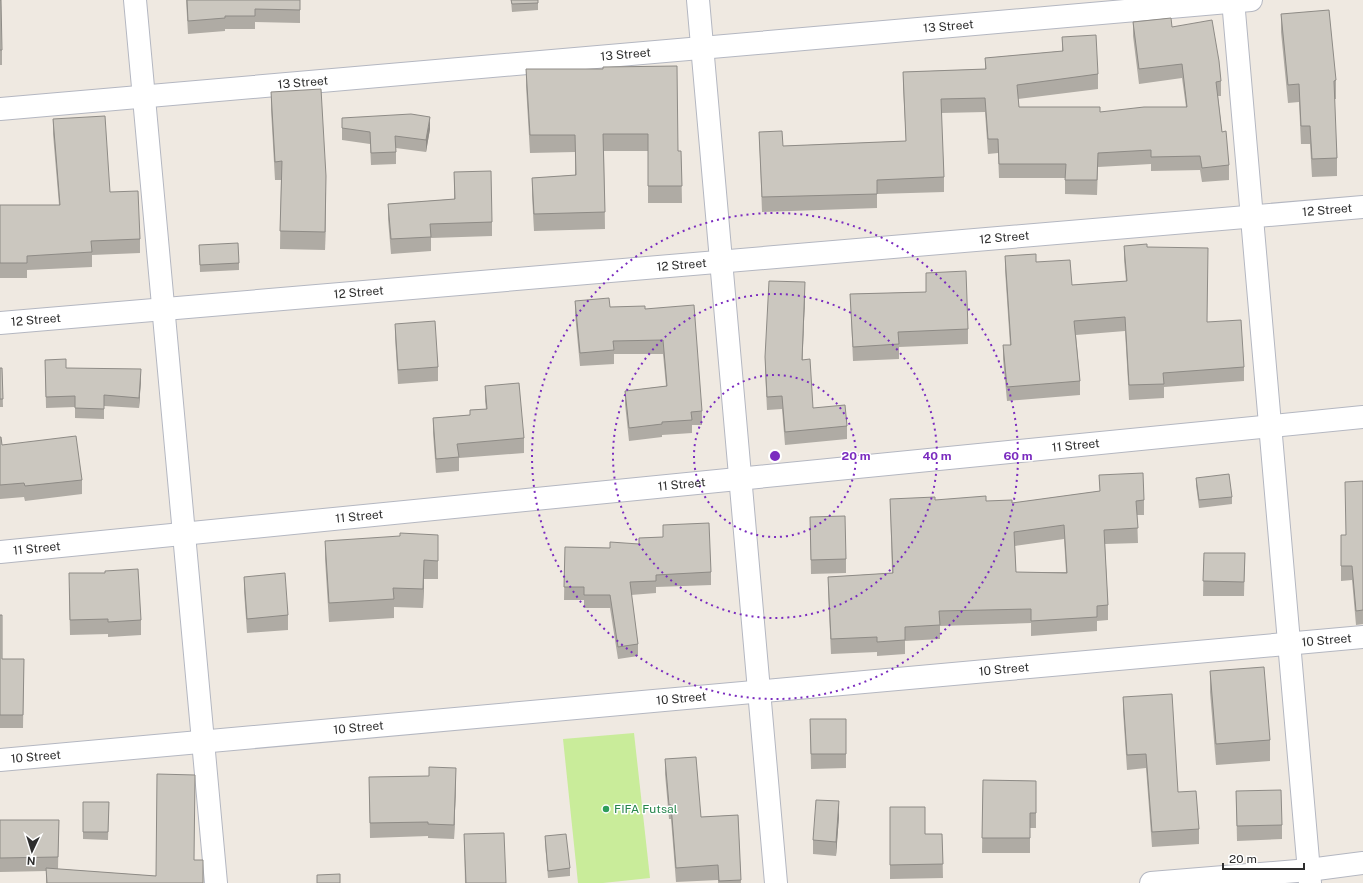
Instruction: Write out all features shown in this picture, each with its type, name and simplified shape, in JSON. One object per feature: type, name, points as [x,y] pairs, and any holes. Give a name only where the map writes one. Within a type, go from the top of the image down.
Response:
[{"type":"street","points":[[135,0],[216,883]]},
{"type":"street","points":[[698,0],[776,883]]},
{"type":"street","points":[[1239,1],[1252,216],[1310,876]]},
{"type":"street","name":"13 Street","points":[[0,109],[1239,1]]},
{"type":"street","name":"12 Street","points":[[0,323],[1363,207]]},
{"type":"street","name":"11 Street","points":[[0,552],[1363,417]]},
{"type":"street","name":"10 Street","points":[[0,760],[1363,637]]},
{"type":"street","points":[[1151,883],[1310,876],[1363,863]]},
{"type":"green space","name":"FIFA Futsal","points":[[634,733],[650,878],[603,883],[578,883],[563,739]]},
{"type":"building","points":[[1,0],[2,50],[0,50]]},
{"type":"building","points":[[187,0],[300,0],[300,10],[255,9],[255,16],[225,16],[225,18],[188,21]]},
{"type":"building","points":[[511,0],[538,0],[538,3],[512,4]]},
{"type":"building","points":[[1329,10],[1336,80],[1334,81],[1337,158],[1312,159],[1310,126],[1301,126],[1299,84],[1288,85],[1281,14]]},
{"type":"building","points":[[1171,18],[1172,27],[1212,20],[1221,81],[1216,82],[1222,132],[1226,131],[1229,165],[1202,168],[1200,156],[1151,157],[1151,150],[1098,153],[1097,180],[1065,180],[1066,164],[999,164],[998,139],[988,139],[985,98],[941,99],[944,177],[877,180],[877,194],[762,197],[759,132],[782,131],[783,146],[906,141],[903,72],[986,69],[985,58],[1063,51],[1062,37],[1096,35],[1098,74],[1017,85],[1019,107],[1100,107],[1100,112],[1144,107],[1187,107],[1182,64],[1139,69],[1133,22]]},
{"type":"building","points":[[677,66],[678,151],[681,151],[682,186],[648,186],[648,134],[603,134],[605,212],[534,214],[532,178],[576,175],[575,135],[530,135],[526,69],[603,69],[603,67]]},
{"type":"building","points":[[321,89],[326,176],[325,232],[280,231],[282,161],[275,162],[271,92]]},
{"type":"building","points":[[411,114],[430,117],[426,140],[395,136],[396,152],[371,153],[370,132],[342,128],[342,118]]},
{"type":"building","points":[[105,116],[110,192],[138,191],[140,239],[91,241],[92,252],[27,256],[27,263],[0,263],[0,205],[60,205],[53,119]]},
{"type":"building","points":[[491,171],[492,222],[430,224],[431,237],[391,239],[388,204],[455,199],[454,172]]},
{"type":"building","points":[[238,243],[239,263],[200,265],[199,245]]},
{"type":"building","points":[[1147,244],[1147,247],[1208,248],[1207,322],[1241,320],[1244,367],[1163,373],[1164,384],[1129,385],[1125,317],[1074,321],[1080,381],[1007,387],[1003,345],[1011,345],[1005,256],[1036,254],[1036,262],[1070,260],[1072,285],[1127,281],[1124,246]]},
{"type":"building","points":[[966,271],[968,329],[898,332],[899,344],[853,347],[850,294],[926,292],[926,273]]},
{"type":"building","points":[[769,281],[805,282],[802,360],[810,359],[813,408],[845,405],[847,426],[785,432],[782,396],[767,397],[765,357]]},
{"type":"building","points":[[609,298],[610,307],[645,306],[645,309],[694,305],[702,411],[691,412],[692,420],[662,422],[662,424],[629,428],[625,391],[667,386],[663,340],[613,341],[614,350],[580,353],[575,301]]},
{"type":"building","points":[[435,321],[438,367],[398,370],[395,324]]},
{"type":"building","points":[[66,359],[66,368],[141,369],[139,398],[104,395],[104,409],[75,408],[75,396],[46,397],[45,360]]},
{"type":"building","points":[[0,368],[2,368],[3,399],[0,399]]},
{"type":"building","points":[[519,383],[524,438],[457,444],[459,457],[436,459],[433,418],[470,415],[470,410],[487,409],[485,386]]},
{"type":"building","points":[[76,436],[82,480],[25,486],[24,483],[0,485],[0,437],[2,445]]},
{"type":"building","points":[[1143,473],[1144,500],[1136,501],[1138,528],[1104,530],[1108,605],[1097,606],[1097,617],[1031,621],[1031,609],[939,611],[940,625],[905,627],[905,640],[877,642],[877,637],[831,639],[828,577],[893,573],[890,499],[935,497],[935,500],[986,496],[986,501],[1012,500],[1012,503],[1100,491],[1099,475]],"holes":[[[1064,525],[1067,573],[1016,572],[1014,532]]]},
{"type":"building","points":[[1229,474],[1232,497],[1199,500],[1196,478]]},
{"type":"building","points":[[1363,481],[1363,610],[1356,611],[1352,566],[1341,566],[1341,535],[1346,535],[1345,482]]},
{"type":"building","points":[[845,516],[846,559],[811,560],[810,517]]},
{"type":"building","points":[[709,523],[711,572],[656,575],[656,581],[630,582],[638,644],[618,647],[610,595],[584,595],[584,587],[564,587],[565,547],[610,548],[610,542],[639,544],[639,538],[663,537],[663,525]]},
{"type":"building","points":[[400,533],[438,535],[438,561],[424,560],[423,589],[393,588],[394,599],[329,603],[325,541],[400,536]]},
{"type":"building","points":[[1204,553],[1245,553],[1244,582],[1203,581]]},
{"type":"building","points":[[138,569],[141,620],[108,622],[108,619],[70,620],[69,573],[105,573],[105,571]]},
{"type":"building","points":[[285,573],[288,615],[247,619],[244,577]]},
{"type":"building","points":[[0,615],[2,615],[2,659],[24,659],[23,715],[0,715]]},
{"type":"building","points":[[1264,667],[1270,740],[1216,744],[1210,671]]},
{"type":"building","points":[[1172,694],[1178,792],[1196,791],[1199,829],[1152,832],[1146,754],[1127,755],[1123,697]]},
{"type":"building","points":[[810,719],[846,719],[846,754],[811,754]]},
{"type":"building","points":[[696,757],[701,817],[738,815],[741,880],[719,881],[718,865],[676,868],[671,805],[669,805],[665,759]]},
{"type":"building","points":[[429,767],[456,768],[454,825],[428,824],[428,822],[370,823],[369,777],[429,776]]},
{"type":"building","points":[[157,774],[195,775],[194,860],[203,860],[203,883],[47,883],[46,868],[156,876]]},
{"type":"building","points":[[983,780],[1036,781],[1036,813],[1030,813],[1030,838],[982,838]]},
{"type":"building","points":[[1281,790],[1282,825],[1237,826],[1236,791]]},
{"type":"building","points":[[816,800],[839,801],[836,842],[813,840]]},
{"type":"building","points":[[83,802],[109,802],[108,832],[83,832]]},
{"type":"building","points":[[890,807],[925,807],[925,834],[942,834],[943,864],[890,865]]},
{"type":"building","points":[[0,820],[59,820],[58,857],[0,858]]},
{"type":"building","points":[[504,833],[506,883],[466,883],[464,834]]},
{"type":"building","points":[[566,834],[570,868],[548,871],[545,836]]},
{"type":"building","points":[[340,874],[340,883],[317,883],[317,875]]},
{"type":"place","name":"FIFA Futsal","points":[[606,809]]}]
